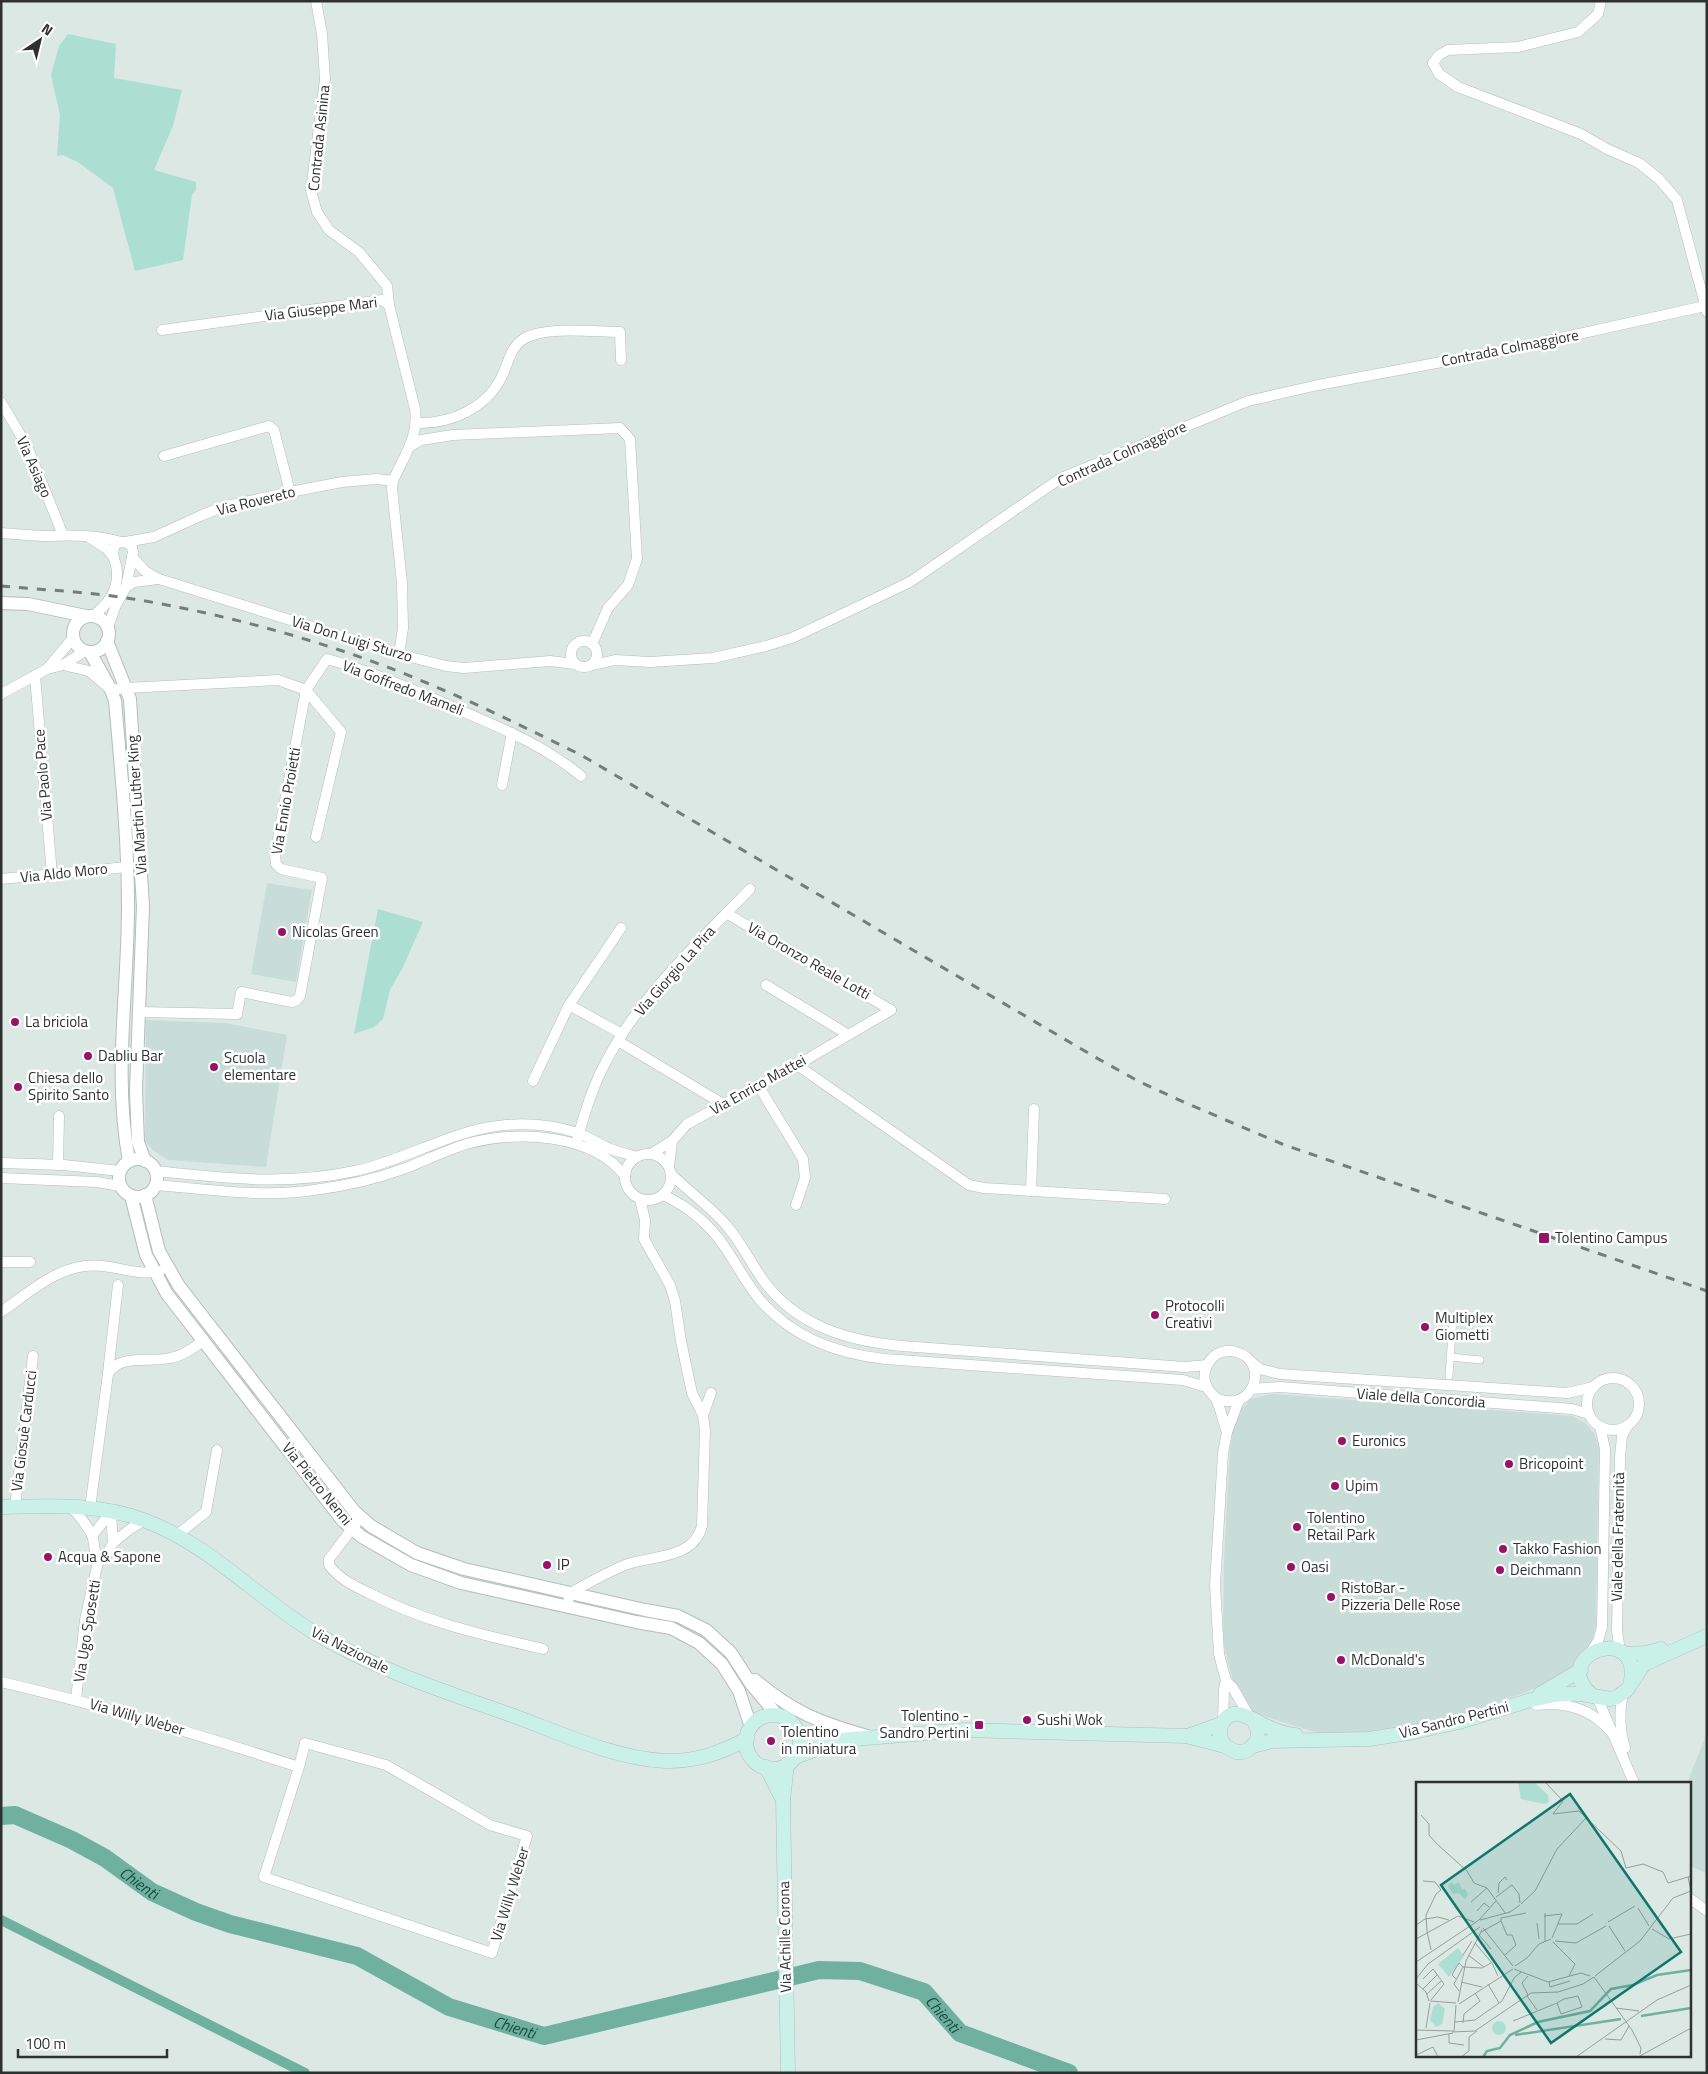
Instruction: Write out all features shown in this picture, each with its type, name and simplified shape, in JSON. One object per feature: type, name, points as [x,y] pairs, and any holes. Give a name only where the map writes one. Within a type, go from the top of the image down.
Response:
[{"type":"main road","name":"Via Nazionale","points":[[8,1507],[70,1506],[90,1508],[145,1520],[178,1535],[314,1632],[376,1666],[587,1743],[641,1758],[683,1761],[718,1754],[753,1759]]},
{"type":"main road","points":[[1591,1652],[1605,1648],[1622,1653],[1646,1653],[1707,1635]]},
{"type":"main road","points":[[1623,1693],[1644,1664],[1707,1635]]},
{"type":"main road","name":"Via Sandro Pertini","points":[[1531,1700],[1581,1670],[1582,1663],[1591,1652]]},
{"type":"main road","points":[[1622,1653],[1631,1666],[1631,1680]]},
{"type":"main road","points":[[1581,1670],[1583,1684],[1595,1696]]},
{"type":"main road","name":"Via Sandro Pertini","points":[[798,1732],[841,1740],[964,1730],[1186,1736],[1242,1752],[1253,1746],[1272,1741],[1370,1739],[1414,1732],[1560,1694],[1611,1699],[1623,1693]]},
{"type":"main road","name":"Via Sandro Pertini","points":[[1186,1736],[1222,1723],[1232,1714],[1238,1713],[1281,1732],[1316,1739]]},
{"type":"main road","points":[[777,1715],[790,1721],[798,1732],[800,1740],[791,1760],[780,1768],[766,1767],[753,1759],[749,1753],[749,1733],[762,1717],[777,1715]]},
{"type":"main road","points":[[1251,1718],[1258,1730],[1258,1736],[1253,1746]]},
{"type":"main road","points":[[1222,1723],[1220,1736],[1225,1746]]},
{"type":"main road","name":"Via Nazionale","points":[[718,1754],[749,1733]]},
{"type":"main road","name":"Via Sandro Pertini","points":[[791,1760],[841,1740]]},
{"type":"main road","name":"Via Achille Corona","points":[[788,2073],[783,1800],[791,1760]]},
{"type":"main road","name":"Via Achille Corona","points":[[766,1767],[783,1800]]},
{"type":"street","name":"Contrada Asinina","points":[[316,1],[322,34],[325,79],[310,191],[317,212],[329,230],[360,252],[387,286],[389,305]]},
{"type":"street","name":"Contrada Colmaggiore","points":[[789,639],[910,582],[1061,478],[1248,401],[1318,385],[1506,350],[1706,309],[1676,200],[1659,179],[1639,162],[1607,149],[1581,134],[1458,87],[1439,74],[1433,62],[1438,55],[1448,50],[1518,47],[1578,32],[1598,14],[1601,1]]},
{"type":"street","name":"Via Giuseppe Mari","points":[[162,330],[382,300],[389,305],[417,423]]},
{"type":"street","points":[[399,654],[403,628],[402,583],[393,481],[410,446],[417,423],[432,423],[465,414],[483,400],[496,386],[515,346],[526,338],[553,332],[620,332],[621,360]]},
{"type":"street","name":"Via Asiago","points":[[1,402],[27,446],[62,535]]},
{"type":"street","points":[[453,435],[465,414]]},
{"type":"street","points":[[450,419],[447,428],[453,435]]},
{"type":"street","points":[[164,456],[269,426],[274,430],[290,492]]},
{"type":"street","points":[[410,446],[422,440],[453,435],[620,428],[630,439],[637,559],[628,585],[608,608],[594,646],[597,657],[589,666]]},
{"type":"street","name":"Via Rovereto","points":[[1,533],[87,536],[123,542],[154,537],[222,508],[290,492],[342,482],[377,478],[393,481]]},
{"type":"street","points":[[47,669],[73,635],[77,622],[109,602],[115,591],[118,574],[112,555],[107,549],[87,536]]},
{"type":"street","points":[[1,694],[47,669],[63,665],[87,651],[100,649],[107,641],[108,627],[116,605],[126,587],[132,558],[132,547],[123,542],[115,546],[112,555]]},
{"type":"street","name":"Via Don Luigi Sturzo","points":[[132,558],[145,571],[159,579],[399,654],[464,668],[550,661],[575,664],[582,667],[615,660],[650,662],[713,658],[789,639]]},
{"type":"street","name":"Via Don Luigi Sturzo","points":[[126,587],[134,582],[159,579]]},
{"type":"street","points":[[1,603],[28,604],[89,616],[102,619],[108,627]]},
{"type":"street","points":[[58,611],[79,648],[87,651]]},
{"type":"street","name":"Via Martin Luther King","points":[[107,641],[130,699],[144,906],[136,1090],[138,1142],[145,1161]]},
{"type":"street","name":"Via Don Luigi Sturzo","points":[[550,661],[572,651],[580,642],[584,641],[615,660]]},
{"type":"street","name":"Via Martin Luther King","points":[[87,651],[111,690],[115,702],[121,769],[128,905],[121,1088],[130,1161]]},
{"type":"street","points":[[572,651],[575,664]]},
{"type":"street","name":"Via Goffredo Mameli","points":[[306,690],[327,660],[363,669],[512,733],[560,758],[582,776]]},
{"type":"street","points":[[63,665],[89,671],[111,690],[278,680],[306,690],[340,732],[316,837]]},
{"type":"street","name":"Via Paolo Pace","points":[[35,676],[52,874]]},
{"type":"street","name":"Via Ennio Proietti","points":[[139,1012],[237,1014],[241,992],[292,1002],[300,994],[322,878],[281,869],[276,864],[275,854],[306,690]]},
{"type":"street","points":[[502,785],[512,733]]},
{"type":"street","name":"Via Aldo Moro","points":[[1,879],[127,867]]},
{"type":"street","name":"Via Giorgio La Pira","points":[[576,1144],[598,1080],[620,1038],[654,990],[750,889]]},
{"type":"street","name":"Via Oronzo Reale Lotti","points":[[726,913],[891,1010]]},
{"type":"street","points":[[533,1081],[569,1005],[621,928]]},
{"type":"street","points":[[126,971],[141,973]]},
{"type":"street","points":[[766,985],[847,1034]]},
{"type":"street","points":[[569,1005],[723,1104]]},
{"type":"street","name":"Via Enrico Mattei","points":[[651,1154],[672,1141],[687,1124],[796,1065],[891,1010]]},
{"type":"street","points":[[796,1065],[969,1185],[984,1188],[1165,1199]]},
{"type":"street","points":[[758,1085],[803,1159],[805,1178],[796,1205]]},
{"type":"street","points":[[1031,1191],[1034,1109]]},
{"type":"street","points":[[58,1116],[58,1165]]},
{"type":"street","points":[[120,1186],[120,1171],[130,1161],[135,1159],[145,1161],[155,1171],[238,1179],[277,1181],[302,1179],[356,1171],[405,1156],[469,1131],[507,1125],[554,1128],[579,1134],[609,1148],[637,1157]]},
{"type":"street","points":[[155,1185],[238,1192],[278,1193],[312,1191],[357,1183],[406,1168],[470,1143],[508,1137],[576,1144],[604,1157],[619,1168],[625,1176],[629,1190],[640,1199],[649,1200],[660,1197],[685,1207],[718,1237],[752,1289],[770,1310],[796,1331],[811,1339],[840,1351],[884,1359],[1183,1380],[1206,1387],[1216,1398],[1227,1432]]},
{"type":"street","points":[[645,1220],[660,1197],[669,1188],[672,1141]]},
{"type":"street","points":[[625,1176],[630,1163],[637,1157],[651,1154],[663,1160],[670,1171],[726,1224],[763,1279],[781,1300],[812,1323],[841,1336],[902,1346],[1185,1368],[1207,1365]]},
{"type":"street","points":[[1,1164],[58,1165],[120,1171]]},
{"type":"street","points":[[1,1178],[97,1182],[120,1186],[131,1196],[145,1195],[155,1185],[155,1171]]},
{"type":"street","points":[[238,1179],[238,1192]]},
{"type":"street","name":"Via Pietro Nenni","points":[[145,1195],[159,1251],[167,1266],[191,1301],[354,1511],[371,1526],[417,1553],[464,1569],[678,1616],[706,1630],[731,1653],[751,1684],[777,1715]]},
{"type":"street","name":"Via Pietro Nenni","points":[[131,1196],[146,1255],[168,1294],[343,1521],[362,1537],[411,1565],[461,1583],[632,1622],[670,1628],[699,1643],[722,1664],[739,1691],[749,1733]]},
{"type":"street","points":[[567,1607],[570,1593],[597,1578],[628,1564],[671,1555],[693,1544],[700,1536],[702,1526],[705,1431],[703,1415],[692,1393],[675,1301],[670,1285],[644,1239],[645,1220],[640,1199]]},
{"type":"street","points":[[1,1262],[30,1262]]},
{"type":"street","points":[[1,1312],[54,1275],[72,1268],[101,1266],[149,1273],[167,1266]]},
{"type":"street","points":[[90,1508],[118,1285]]},
{"type":"street","points":[[1448,1376],[1453,1318]]},
{"type":"street","points":[[108,1374],[112,1367],[121,1362],[172,1358],[186,1353],[204,1340]]},
{"type":"street","points":[[1206,1387],[1204,1372],[1207,1365],[1211,1359],[1225,1351],[1239,1353],[1260,1369],[1280,1374],[1567,1393],[1594,1387],[1609,1378],[1617,1378],[1630,1385],[1635,1391],[1639,1406],[1634,1419],[1628,1425],[1615,1430],[1600,1426],[1589,1414],[1588,1400],[1594,1387]]},
{"type":"street","name":"Via Giosuè Carducci","points":[[8,1507],[33,1356]]},
{"type":"street","points":[[1450,1357],[1460,1362],[1480,1360]]},
{"type":"street","points":[[1216,1398],[1223,1401],[1239,1400],[1246,1396],[1252,1389],[1255,1375],[1251,1362]]},
{"type":"street","name":"Viale della Concordia","points":[[1252,1389],[1280,1388],[1440,1398],[1572,1409],[1589,1414]]},
{"type":"street","points":[[703,1415],[711,1393]]},
{"type":"street","points":[[1222,1723],[1226,1682],[1219,1654],[1215,1585],[1224,1453],[1227,1432],[1239,1400]]},
{"type":"street","name":"Viale della Fraternità","points":[[1622,1653],[1617,1631],[1620,1457],[1622,1436],[1628,1425]]},
{"type":"street","name":"Viale della Fraternità","points":[[1591,1652],[1598,1641],[1602,1627],[1605,1449],[1600,1426]]},
{"type":"street","points":[[178,1535],[206,1512],[217,1450]]},
{"type":"street","name":"Via Ugo Sposetti","points":[[70,1506],[82,1518],[92,1536],[94,1553],[98,1562],[85,1620],[76,1700]]},
{"type":"street","points":[[92,1536],[111,1512]]},
{"type":"street","points":[[111,1512],[113,1542]]},
{"type":"street","points":[[361,1517],[329,1559],[329,1564],[334,1572],[389,1604],[436,1622],[543,1649]]},
{"type":"street","name":"Via Ugo Sposetti","points":[[98,1562],[106,1556],[113,1542],[145,1520]]},
{"type":"street","points":[[632,1622],[635,1608]]},
{"type":"street","points":[[739,1665],[784,1704],[804,1715],[830,1726],[872,1738]]},
{"type":"street","name":"Via Willy Weber","points":[[1,1682],[76,1700],[202,1735],[299,1767]]},
{"type":"street","points":[[1226,1682],[1233,1688],[1251,1718]]},
{"type":"street","points":[[1623,1693],[1620,1719],[1621,1736],[1628,1754],[1628,1766]]},
{"type":"street","points":[[1595,1696],[1634,1782]]},
{"type":"street","points":[[1500,1710],[1548,1703],[1566,1704],[1579,1708],[1598,1718],[1612,1733]]},
{"type":"street","name":"Via Willy Weber","points":[[305,1743],[386,1764],[490,1825],[527,1836],[492,1953],[264,1877],[299,1767],[305,1743]]},
{"type":"street","points":[[1690,1899],[1707,1911]]},
{"type":"shaded area","name":"Nicolas Green","points":[[267,883],[312,890],[296,982],[251,974]]},
{"type":"shaded area","name":"Scuola elementare","points":[[146,1020],[226,1023],[287,1035],[266,1167],[168,1160],[153,1150],[145,1141]]},
{"type":"shaded area","points":[[1272,1394],[1573,1416],[1585,1423],[1594,1433],[1599,1446],[1596,1625],[1592,1642],[1577,1659],[1571,1670],[1562,1677],[1524,1693],[1442,1720],[1352,1735],[1321,1734],[1245,1710],[1234,1685],[1223,1642],[1224,1558],[1230,1449],[1234,1425],[1242,1408],[1251,1399]]},
{"type":"shaded area","points":[[1707,1733],[1707,1874],[1690,1866],[1690,1782],[1687,1782]]},
{"type":"green space","points":[[68,34],[116,44],[114,78],[182,90],[173,126],[154,170],[196,182],[196,190],[192,195],[183,260],[135,271],[113,188],[78,162],[62,155],[57,156],[60,115],[51,75],[59,46]]},
{"type":"green space","points":[[378,909],[423,922],[403,967],[390,990],[383,1019],[374,1027],[354,1034]]},
{"type":"waterway","name":"Chienti","points":[[1,1816],[15,1815],[72,1840],[105,1858],[152,1892],[196,1912],[230,1924],[357,1956],[449,2007],[544,2036],[819,1970],[860,1971],[924,1992],[960,2033],[1069,2073]]},
{"type":"waterway","points":[[1,1920],[305,2073]]},
{"type":"railway","points":[[1,586],[117,597],[209,614],[324,645],[399,671],[490,711],[581,755],[1138,1081],[1282,1144],[1707,1291]]},
{"type":"place","name":"Nicolas Green","points":[[282,932]]},
{"type":"place","name":"La briciola","points":[[15,1022]]},
{"type":"place","name":"Dabliu Bar","points":[[88,1056]]},
{"type":"place","name":"Scuola elementare","points":[[214,1067]]},
{"type":"place","name":"Chiesa dello Spirito Santo","points":[[18,1087]]},
{"type":"place","name":"Tolentino Campus","points":[[1544,1238]]},
{"type":"place","name":"Protocolli Creativi","points":[[1155,1315]]},
{"type":"place","name":"Multiplex Giometti","points":[[1425,1327]]},
{"type":"place","name":"Euronics","points":[[1342,1441]]},
{"type":"place","name":"Bricopoint","points":[[1509,1464]]},
{"type":"place","name":"Upim","points":[[1335,1486]]},
{"type":"place","name":"Tolentino Retail Park","points":[[1297,1527]]},
{"type":"place","name":"Takko Fashion","points":[[1503,1549]]},
{"type":"place","name":"Acqua & Sapone","points":[[48,1557]]},
{"type":"place","name":"IP","points":[[547,1565]]},
{"type":"place","name":"Oasi","points":[[1291,1567]]},
{"type":"place","name":"Deichmann","points":[[1500,1570]]},
{"type":"place","name":"RistoBar - Pizzeria Delle Rose","points":[[1331,1597]]},
{"type":"place","name":"McDonald's","points":[[1341,1660]]},
{"type":"place","name":"Sushi Wok","points":[[1027,1720]]},
{"type":"place","name":"Tolentino - Sandro Pertini","points":[[979,1725]]},
{"type":"place","name":"Tolentino in miniatura","points":[[771,1741]]}]
